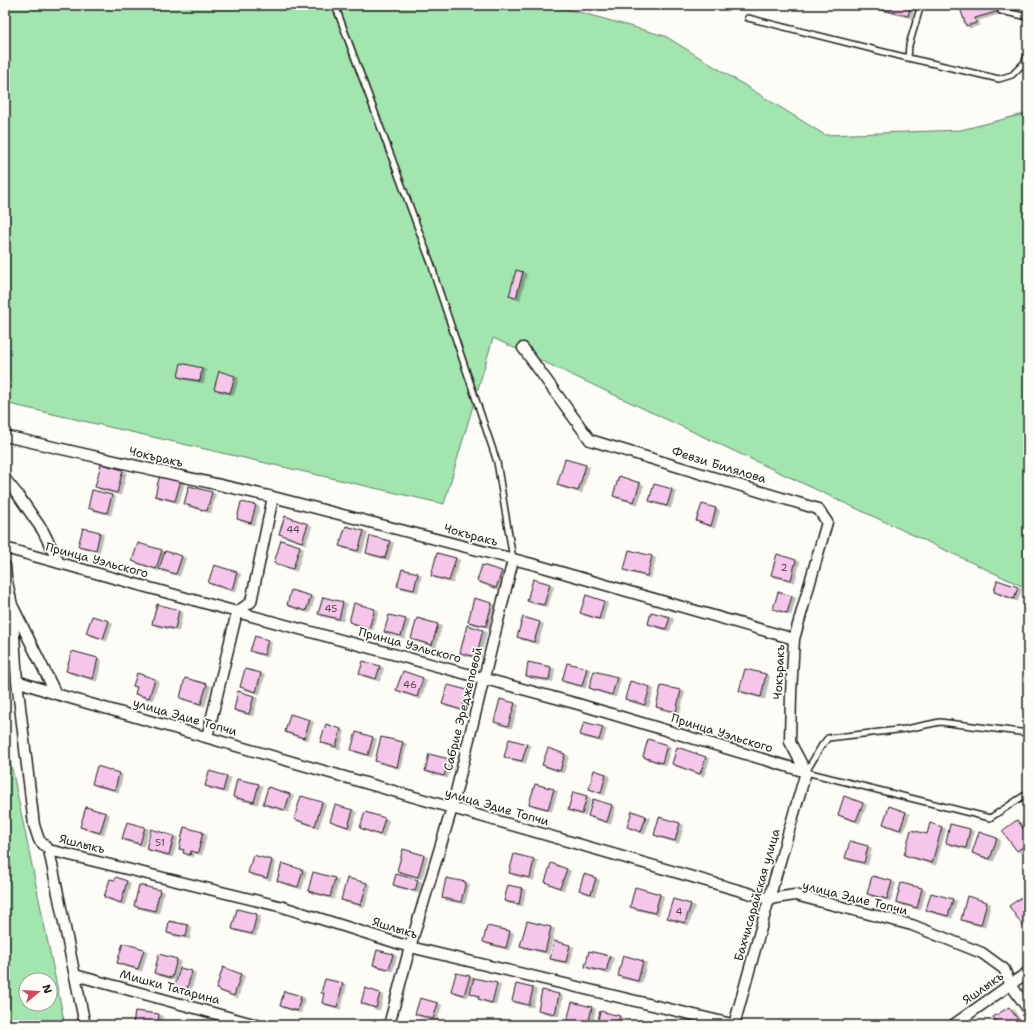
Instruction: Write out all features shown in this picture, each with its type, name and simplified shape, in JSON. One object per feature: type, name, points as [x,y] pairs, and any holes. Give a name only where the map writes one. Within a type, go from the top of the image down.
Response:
[{"type":"street","name":"Февзи Билялова","points":[[523,348],[590,440],[818,509],[826,522],[794,640]]},
{"type":"street","name":"Чокъракъ","points":[[5,436],[274,497],[513,560],[794,640],[790,742],[806,772]]},
{"type":"street","points":[[5,479],[43,531],[59,563]]},
{"type":"street","points":[[208,737],[237,612],[251,602],[274,497]]},
{"type":"street","name":"Принца Уэльского","points":[[5,548],[578,704],[806,772]]},
{"type":"street","name":"Сабрие Эреджеповой","points":[[389,1025],[410,947],[452,808],[513,560]]},
{"type":"street","points":[[5,566],[12,605],[17,681],[34,825],[39,840],[49,850],[85,1025]]},
{"type":"street","points":[[12,605],[56,694]]},
{"type":"street","name":"улица Эдие Топчи","points":[[17,681],[56,694],[768,899],[795,895],[912,925],[982,953],[1004,969],[1011,985],[1028,1009]]},
{"type":"street","name":"Бахчисарайская улица","points":[[735,1025],[768,899],[806,772]]},
{"type":"street","name":"Яшлыкъ","points":[[49,850],[283,907],[410,947],[735,1025]]},
{"type":"street","name":"Яшлыкъ","points":[[953,1025],[1028,972]]},
{"type":"street","name":"Мишки Татарина","points":[[75,975],[257,1025]]},
{"type":"lane","points":[[336,5],[432,266],[436,282],[497,462],[513,560]]},
{"type":"lane","points":[[908,58],[909,45],[921,5]]},
{"type":"lane","points":[[1001,11],[1028,17]]},
{"type":"lane","points":[[748,18],[999,79],[1012,76],[1024,63],[1028,54]]},
{"type":"lane","points":[[1028,733],[940,722],[906,729],[828,738],[822,745],[806,772],[990,818],[1028,793]]},
{"type":"green space","points":[[5,5],[548,5],[583,13],[665,36],[825,135],[961,130],[1028,113],[1028,589],[493,338],[444,504],[5,403]]},
{"type":"green space","points":[[5,735],[54,972],[18,972],[18,1012],[58,1012],[58,991],[65,1025],[5,1025]]},
{"type":"building","points":[[864,5],[911,5],[908,16]]},
{"type":"building","points":[[959,5],[1020,5],[975,18],[976,23],[966,26]]},
{"type":"building","points":[[516,270],[523,272],[516,298],[509,296]]},
{"type":"building","points":[[181,363],[202,368],[200,381],[178,377]]},
{"type":"building","points":[[219,371],[235,376],[230,393],[214,389]]},
{"type":"building","points":[[565,459],[586,465],[578,491],[557,485]]},
{"type":"building","points":[[101,464],[123,470],[117,493],[95,487]]},
{"type":"building","points":[[160,474],[181,480],[175,501],[155,496]]},
{"type":"building","points":[[619,476],[640,483],[634,502],[613,496]]},
{"type":"building","points":[[654,484],[672,489],[667,506],[649,501]]},
{"type":"building","points":[[189,486],[212,492],[207,511],[184,504]]},
{"type":"building","points":[[92,490],[112,495],[107,513],[88,508]]},
{"type":"building","points":[[241,502],[256,505],[251,523],[237,519]]},
{"type":"building","points":[[702,504],[716,508],[711,526],[696,521]]},
{"type":"building","points":[[285,516],[308,524],[302,542],[279,534]]},
{"type":"building","points":[[346,526],[364,531],[358,551],[339,546]]},
{"type":"building","points":[[83,528],[100,532],[96,550],[78,546]]},
{"type":"building","points":[[370,536],[390,541],[385,558],[366,553]]},
{"type":"building","points":[[281,540],[300,546],[293,569],[274,563]]},
{"type":"building","points":[[138,543],[162,550],[156,569],[132,561]]},
{"type":"building","points":[[629,550],[652,556],[647,576],[624,570]]},
{"type":"building","points":[[165,551],[182,556],[176,574],[159,569]]},
{"type":"building","points":[[437,553],[456,558],[449,581],[431,576]]},
{"type":"building","points":[[777,554],[796,560],[791,580],[771,575]]},
{"type":"building","points":[[214,565],[237,572],[232,590],[208,583]]},
{"type":"building","points":[[482,565],[502,571],[496,588],[477,581]]},
{"type":"building","points":[[402,569],[418,573],[414,590],[397,586]]},
{"type":"building","points":[[533,579],[550,584],[544,605],[527,601]]},
{"type":"building","points":[[997,580],[1018,587],[1014,599],[994,592]]},
{"type":"building","points":[[291,590],[311,596],[306,611],[287,605]]},
{"type":"building","points":[[778,592],[792,596],[787,613],[773,609]]},
{"type":"building","points":[[586,595],[604,601],[599,619],[580,613]]},
{"type":"building","points":[[323,597],[343,602],[339,619],[318,614]]},
{"type":"building","points":[[474,598],[492,603],[486,626],[468,622]]},
{"type":"building","points":[[354,603],[375,609],[369,628],[349,622]]},
{"type":"building","points":[[157,604],[179,610],[175,629],[152,624]]},
{"type":"building","points":[[651,612],[670,617],[666,629],[648,624]]},
{"type":"building","points":[[389,615],[406,619],[401,636],[384,632]]},
{"type":"building","points":[[92,616],[109,621],[103,639],[86,633]]},
{"type":"building","points":[[523,617],[540,622],[534,642],[517,637]]},
{"type":"building","points":[[417,618],[438,624],[432,645],[411,639]]},
{"type":"building","points":[[467,625],[483,630],[476,657],[460,653]]},
{"type":"building","points":[[255,636],[268,640],[264,655],[250,651]]},
{"type":"building","points":[[72,651],[98,658],[93,679],[66,671]]},
{"type":"building","points":[[363,661],[380,666],[376,679],[359,674]]},
{"type":"building","points":[[528,662],[551,667],[549,680],[526,676]]},
{"type":"building","points":[[567,663],[587,668],[582,686],[562,681]]},
{"type":"building","points":[[245,669],[261,673],[256,692],[240,687]]},
{"type":"building","points":[[745,669],[766,674],[761,697],[739,691]]},
{"type":"building","points":[[403,671],[423,678],[417,697],[396,690]]},
{"type":"building","points":[[594,671],[617,677],[612,695],[589,688]]},
{"type":"building","points":[[137,673],[155,679],[149,698],[135,694],[137,687],[133,686]]},
{"type":"building","points":[[185,678],[207,684],[201,704],[180,698]]},
{"type":"building","points":[[630,681],[650,687],[645,705],[625,699]]},
{"type":"building","points":[[448,685],[467,690],[462,710],[442,704]]},
{"type":"building","points":[[661,686],[681,690],[676,712],[656,707]]},
{"type":"building","points":[[238,691],[254,696],[249,714],[234,710]]},
{"type":"building","points":[[500,699],[515,703],[508,726],[494,722]]},
{"type":"building","points":[[290,714],[310,720],[304,738],[285,732]]},
{"type":"building","points":[[584,722],[603,727],[599,740],[580,735]]},
{"type":"building","points":[[326,724],[341,729],[336,747],[320,742]]},
{"type":"building","points":[[356,732],[373,737],[368,755],[351,750]]},
{"type":"building","points":[[381,737],[403,742],[397,767],[375,761]]},
{"type":"building","points":[[509,739],[527,744],[522,761],[504,757]]},
{"type":"building","points":[[648,739],[667,745],[662,763],[643,757]]},
{"type":"building","points":[[677,747],[706,757],[700,774],[672,764]]},
{"type":"building","points":[[548,748],[565,754],[560,771],[542,765]]},
{"type":"building","points":[[429,754],[449,759],[444,776],[425,771]]},
{"type":"building","points":[[97,766],[119,773],[115,790],[92,784]]},
{"type":"building","points":[[594,770],[606,774],[601,793],[589,789]]},
{"type":"building","points":[[209,771],[227,776],[223,791],[205,786]]},
{"type":"building","points":[[237,779],[259,784],[254,802],[233,797]]},
{"type":"building","points":[[535,784],[554,789],[548,809],[529,804]]},
{"type":"building","points":[[268,787],[290,794],[285,810],[263,804]]},
{"type":"building","points":[[573,792],[587,796],[582,814],[568,810]]},
{"type":"building","points":[[301,796],[322,802],[315,826],[294,819]]},
{"type":"building","points":[[844,796],[863,803],[856,821],[838,815]]},
{"type":"building","points":[[593,799],[612,805],[607,822],[588,816]]},
{"type":"building","points":[[335,805],[353,810],[348,827],[330,821]]},
{"type":"building","points":[[889,806],[906,812],[900,830],[883,824]]},
{"type":"building","points":[[86,807],[106,813],[100,833],[80,827]]},
{"type":"building","points":[[632,811],[646,816],[641,832],[627,827]]},
{"type":"building","points":[[365,812],[385,818],[380,835],[360,828]]},
{"type":"building","points":[[659,817],[680,823],[675,841],[654,835]]},
{"type":"building","points":[[1017,820],[1028,835],[1028,843],[1017,851],[1002,831]]},
{"type":"building","points":[[127,822],[145,827],[140,844],[122,839]]},
{"type":"building","points":[[930,823],[942,827],[932,863],[904,855],[911,830],[927,834]]},
{"type":"building","points":[[950,824],[970,829],[966,848],[946,843]]},
{"type":"building","points":[[184,827],[203,832],[198,853],[191,851],[190,855],[183,853],[184,850],[179,849]]},
{"type":"building","points":[[151,829],[174,836],[169,855],[146,849]]},
{"type":"building","points":[[979,832],[997,838],[990,859],[972,853]]},
{"type":"building","points":[[850,841],[868,846],[864,863],[845,858]]},
{"type":"building","points":[[403,849],[424,855],[418,877],[397,871]]},
{"type":"building","points":[[514,854],[534,859],[530,878],[509,873]]},
{"type":"building","points":[[253,855],[272,860],[267,878],[248,873]]},
{"type":"building","points":[[282,863],[303,870],[298,887],[277,881]]},
{"type":"building","points":[[551,863],[567,869],[560,888],[545,882]]},
{"type":"building","points":[[313,872],[335,878],[330,897],[308,891]]},
{"type":"building","points":[[396,874],[418,880],[415,891],[393,885]]},
{"type":"building","points":[[584,874],[596,878],[591,894],[579,890]]},
{"type":"building","points":[[872,876],[892,881],[887,899],[867,894]]},
{"type":"building","points":[[116,877],[127,881],[121,903],[104,897],[110,879],[115,880]]},
{"type":"building","points":[[347,878],[367,883],[361,905],[341,900]]},
{"type":"building","points":[[446,878],[466,882],[461,902],[442,898]]},
{"type":"building","points":[[901,883],[922,888],[917,908],[896,902]]},
{"type":"building","points":[[139,885],[160,890],[155,911],[134,906]]},
{"type":"building","points":[[508,885],[522,888],[519,904],[504,901]]},
{"type":"building","points":[[635,887],[660,894],[655,913],[630,907]]},
{"type":"building","points":[[931,893],[953,899],[948,916],[926,910]]},
{"type":"building","points":[[1028,893],[1028,923],[1023,926],[1009,906]]},
{"type":"building","points":[[967,896],[987,902],[981,925],[961,920]]},
{"type":"building","points":[[673,899],[691,904],[685,923],[667,918]]},
{"type":"building","points":[[237,909],[257,914],[252,934],[232,929]]},
{"type":"building","points":[[169,921],[188,925],[186,937],[167,933]]},
{"type":"building","points":[[527,921],[551,927],[545,952],[520,946]]},
{"type":"building","points":[[487,926],[510,931],[506,948],[483,942]]},
{"type":"building","points":[[554,941],[570,945],[566,962],[550,959]]},
{"type":"building","points":[[123,943],[144,949],[138,969],[117,963]]},
{"type":"building","points":[[377,950],[393,954],[389,969],[373,965]]},
{"type":"building","points":[[589,951],[610,956],[606,972],[585,967]]},
{"type":"building","points":[[159,954],[177,959],[172,978],[154,973]]},
{"type":"building","points":[[623,955],[643,961],[638,981],[618,976]]},
{"type":"building","points":[[223,967],[241,974],[234,996],[216,989]]},
{"type":"building","points":[[180,968],[192,971],[186,992],[174,989]]},
{"type":"building","points":[[456,973],[470,976],[464,995],[451,991]]},
{"type":"building","points":[[474,978],[497,983],[492,1003],[478,999],[479,996],[470,993]]},
{"type":"building","points":[[325,979],[343,983],[337,1007],[322,1003],[324,993],[321,993]]},
{"type":"building","points":[[516,984],[533,988],[529,1005],[512,1001]]},
{"type":"building","points":[[365,988],[380,993],[376,1008],[361,1003]]},
{"type":"building","points":[[542,990],[559,994],[555,1014],[538,1010]]},
{"type":"building","points":[[284,991],[301,996],[297,1011],[280,1006]]},
{"type":"building","points":[[420,998],[438,1003],[433,1019],[415,1014]]},
{"type":"building","points":[[572,1002],[592,1007],[588,1025],[567,1021]]},
{"type":"building","points":[[1009,1007],[1021,1024],[999,1025],[993,1017]]},
{"type":"building","points":[[135,1011],[159,1014],[158,1025],[133,1025]]},
{"type":"building","points":[[600,1011],[620,1016],[617,1025],[597,1025]]}]
